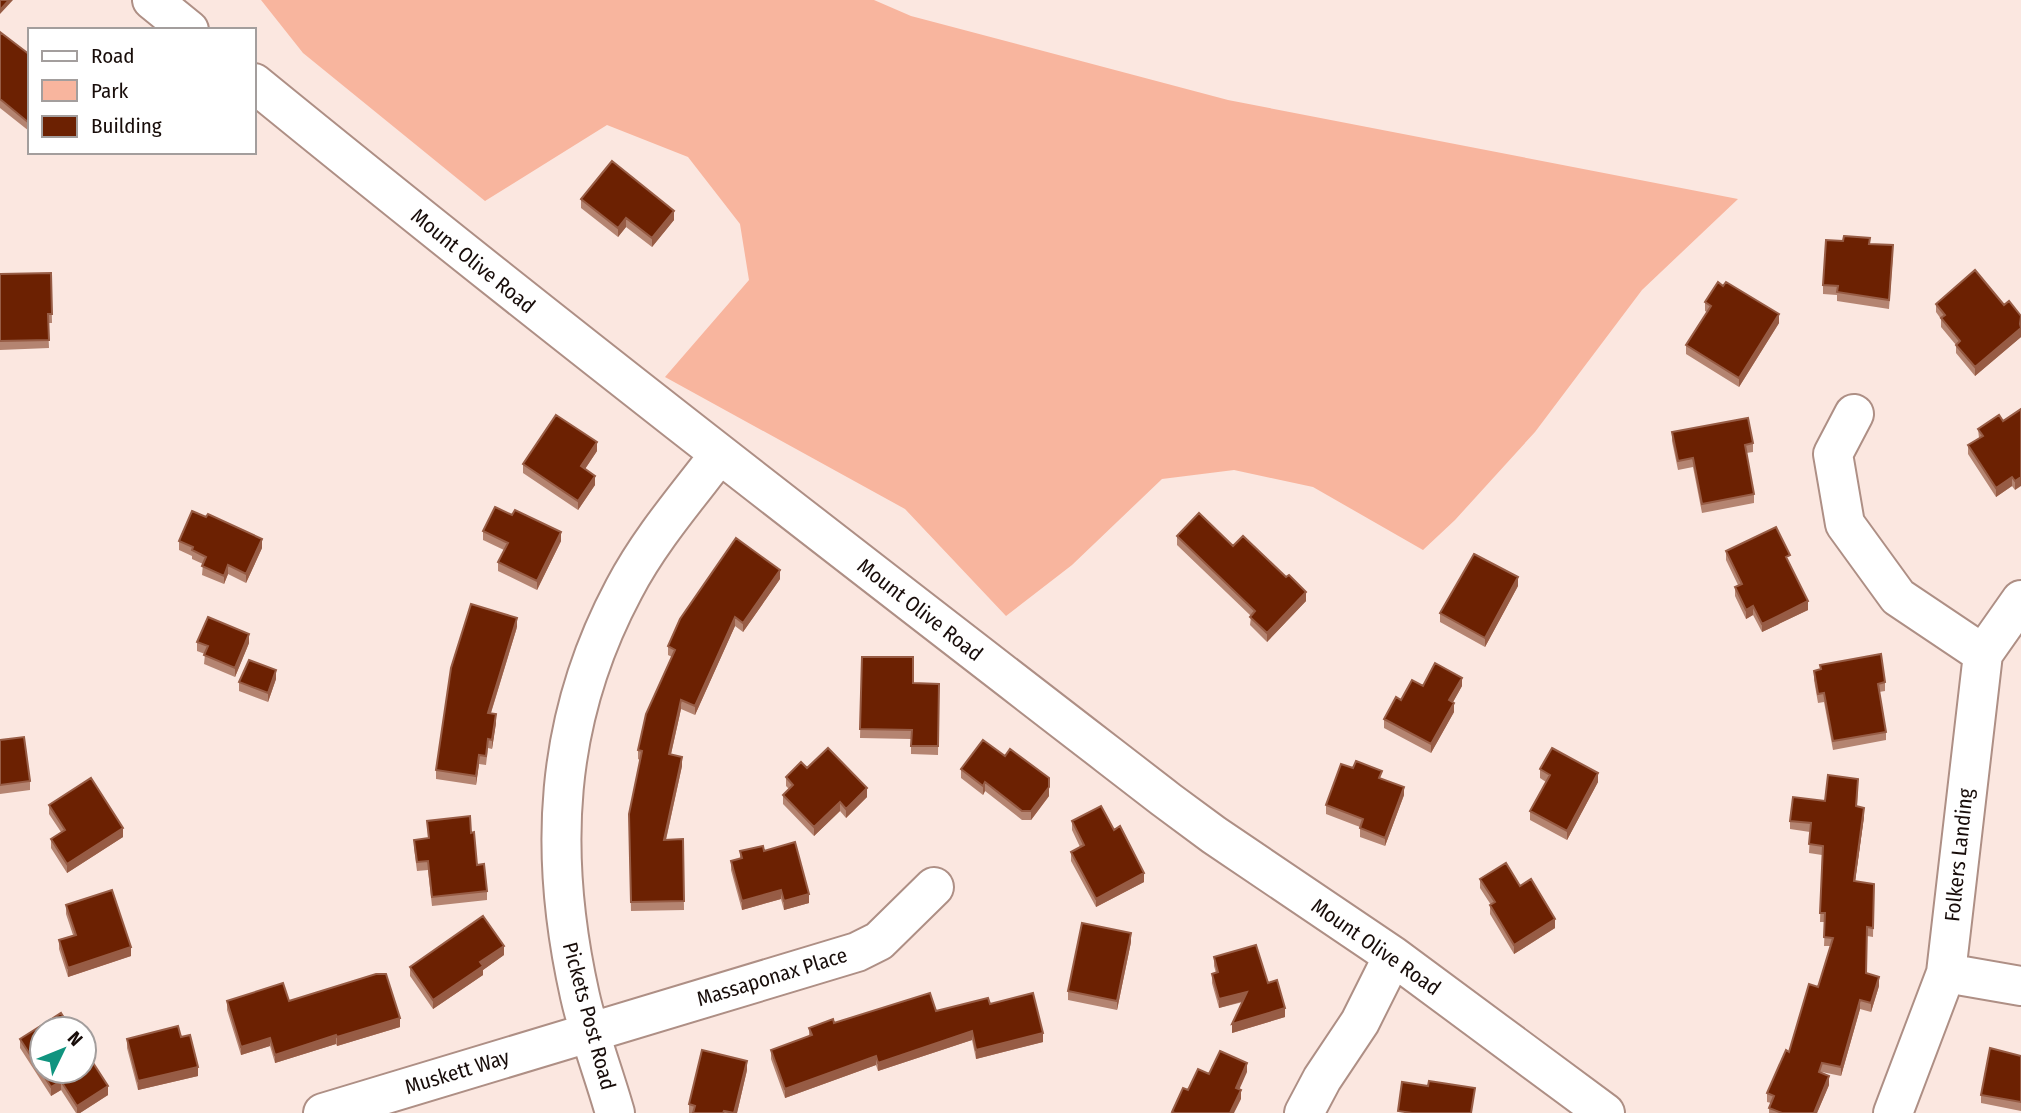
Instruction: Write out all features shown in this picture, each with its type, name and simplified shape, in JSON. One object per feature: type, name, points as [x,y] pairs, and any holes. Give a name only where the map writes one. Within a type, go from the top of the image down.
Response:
[{"type":"street","points":[[152,0],[187,28]]},
{"type":"street","name":"Mount Olive Road","points":[[256,85],[448,242],[719,455],[1168,801],[1393,956],[1605,1113]]},
{"type":"street","points":[[1854,414],[1833,454],[1845,524],[1898,597],[1983,654]]},
{"type":"street","name":"Pickets Post Road","points":[[615,1113],[581,999],[566,926],[561,879],[561,808],[573,726],[594,653],[624,589],[656,538],[719,455]]},
{"type":"street","name":"Folkers Landing","points":[[1894,1113],[1945,973],[1983,654],[2021,600]]},
{"type":"street","name":"Massaponax Place","points":[[590,1031],[857,952],[879,941],[934,887]]},
{"type":"street","points":[[1304,1113],[1322,1079],[1360,1022],[1393,956]]},
{"type":"street","points":[[1945,973],[2021,986]]},
{"type":"street","name":"Muskett Way","points":[[323,1113],[590,1031]]},
{"type":"green space","points":[[261,0],[874,0],[911,16],[1228,100],[1738,199],[1642,290],[1535,432],[1455,520],[1423,550],[1313,487],[1234,470],[1162,479],[1072,565],[1006,616],[905,509],[665,377],[749,280],[740,224],[688,157],[607,125],[485,201],[303,53]]},
{"type":"building","points":[[0,0],[9,0],[0,10]]},
{"type":"building","points":[[0,32],[28,53],[28,122],[0,99]]},
{"type":"building","points":[[612,161],[674,211],[652,238],[626,218],[618,228],[581,199]]},
{"type":"building","points":[[1844,236],[1870,238],[1869,244],[1893,245],[1889,300],[1837,292],[1838,286],[1823,285],[1826,240],[1843,241]]},
{"type":"building","points":[[1975,270],[2004,305],[2009,301],[2021,316],[2021,328],[1975,367],[1956,345],[1960,341],[1941,318],[1945,315],[1936,304]]},
{"type":"building","points":[[51,273],[52,314],[48,314],[49,340],[0,341],[0,274]]},
{"type":"building","points":[[1718,282],[1723,286],[1726,282],[1779,314],[1739,378],[1686,345],[1711,306],[1705,302]]},
{"type":"building","points":[[2021,409],[2021,477],[2015,481],[2012,477],[1996,488],[1968,445],[1983,436],[1978,429],[1999,415],[2003,421]]},
{"type":"building","points":[[556,415],[597,442],[581,466],[595,476],[578,501],[523,464]]},
{"type":"building","points":[[1748,418],[1753,443],[1745,445],[1754,494],[1702,504],[1693,458],[1678,461],[1672,432]]},
{"type":"building","points":[[495,507],[512,515],[515,510],[561,532],[537,581],[498,562],[508,543],[483,531]]},
{"type":"building","points":[[192,511],[206,517],[208,514],[262,539],[246,574],[228,565],[224,576],[202,566],[206,557],[179,541]]},
{"type":"building","points":[[1199,513],[1233,546],[1243,536],[1306,592],[1267,633],[1250,617],[1255,611],[1177,536]]},
{"type":"building","points":[[1776,527],[1790,555],[1786,557],[1808,601],[1762,624],[1753,606],[1746,610],[1735,587],[1742,584],[1726,551]]},
{"type":"building","points":[[736,538],[780,570],[743,623],[735,617],[695,706],[681,700],[669,754],[682,757],[664,840],[683,839],[684,901],[631,902],[629,814],[642,751],[638,750],[646,714],[675,650],[668,646],[680,619]]},
{"type":"building","points":[[1474,554],[1518,577],[1485,638],[1440,613]]},
{"type":"building","points":[[471,604],[517,618],[488,713],[496,714],[492,740],[488,739],[486,756],[479,755],[476,776],[436,770],[451,668]]},
{"type":"building","points":[[208,617],[249,634],[235,668],[204,655],[208,646],[197,642]]},
{"type":"building","points":[[1881,654],[1885,682],[1878,684],[1886,732],[1833,741],[1824,693],[1818,694],[1814,671],[1821,669],[1820,665]]},
{"type":"building","points":[[862,657],[913,657],[913,683],[939,684],[938,746],[911,746],[912,730],[860,729]]},
{"type":"building","points":[[249,660],[276,670],[268,693],[239,682]]},
{"type":"building","points":[[1435,663],[1462,678],[1449,700],[1454,703],[1431,744],[1384,719],[1396,697],[1401,700],[1412,680],[1423,686]]},
{"type":"building","points":[[24,737],[30,781],[0,785],[0,740]]},
{"type":"building","points":[[983,740],[1005,756],[1010,749],[1049,778],[1049,787],[1031,811],[1022,811],[985,782],[983,786],[961,769]]},
{"type":"building","points":[[828,748],[867,788],[846,809],[840,802],[814,827],[783,795],[793,785],[786,777],[801,762],[807,768]]},
{"type":"building","points":[[1552,748],[1598,773],[1567,831],[1530,811],[1550,775],[1540,769]]},
{"type":"building","points":[[1356,761],[1382,771],[1379,778],[1404,787],[1385,838],[1360,828],[1363,819],[1326,805],[1341,764],[1353,768]]},
{"type":"building","points":[[1828,775],[1858,779],[1856,806],[1864,808],[1854,881],[1874,884],[1873,928],[1867,927],[1866,973],[1879,977],[1871,1003],[1860,1000],[1841,1067],[1822,1063],[1819,1072],[1829,1076],[1814,1113],[1782,1113],[1769,1108],[1774,1096],[1767,1093],[1786,1050],[1789,1052],[1809,984],[1818,987],[1833,938],[1824,937],[1825,913],[1820,913],[1823,846],[1809,844],[1811,823],[1790,821],[1793,797],[1825,801]]},
{"type":"building","points":[[91,778],[123,828],[67,864],[51,839],[65,830],[49,805]]},
{"type":"building","points":[[1101,806],[1114,830],[1120,826],[1144,873],[1096,899],[1071,852],[1084,845],[1072,821]]},
{"type":"building","points":[[470,816],[477,865],[484,864],[487,891],[432,897],[428,861],[417,862],[414,840],[429,838],[427,821]]},
{"type":"building","points":[[795,842],[809,894],[784,901],[781,890],[742,901],[731,861],[742,858],[740,851],[763,846],[764,851]]},
{"type":"building","points":[[1506,863],[1520,886],[1531,879],[1555,919],[1514,945],[1490,905],[1495,902],[1480,879]]},
{"type":"building","points":[[112,890],[131,947],[68,968],[59,940],[76,935],[66,905]]},
{"type":"building","points":[[483,916],[504,946],[480,962],[483,966],[433,1000],[410,967]]},
{"type":"building","points":[[1082,923],[1131,933],[1117,1001],[1068,991]]},
{"type":"building","points":[[1256,945],[1268,983],[1277,980],[1285,1008],[1232,1024],[1247,992],[1219,999],[1212,974],[1218,972],[1214,957]]},
{"type":"building","points":[[376,974],[386,974],[400,1018],[275,1055],[270,1038],[241,1047],[227,1001],[283,983],[289,1001]]},
{"type":"building","points":[[930,993],[936,1011],[988,998],[990,1004],[1033,993],[1043,1033],[976,1050],[972,1031],[878,1063],[876,1056],[785,1089],[771,1050],[812,1035],[809,1028],[833,1019],[834,1023]]},
{"type":"building","points":[[178,1026],[181,1037],[190,1035],[198,1067],[138,1081],[127,1039]]},
{"type":"building","points":[[28,1034],[28,1051],[20,1039]]},
{"type":"building","points":[[1990,1048],[2021,1056],[2021,1102],[1981,1095]]},
{"type":"building","points":[[702,1050],[747,1061],[734,1113],[693,1113],[695,1106],[689,1104]]},
{"type":"building","points":[[1220,1051],[1247,1063],[1236,1088],[1241,1090],[1230,1113],[1172,1112],[1183,1088],[1188,1090],[1198,1069],[1209,1074]]},
{"type":"building","points":[[98,1071],[108,1086],[77,1106],[64,1085],[98,1085]]},
{"type":"building","points":[[1429,1081],[1475,1088],[1471,1113],[1398,1111],[1402,1082],[1428,1086]]}]
